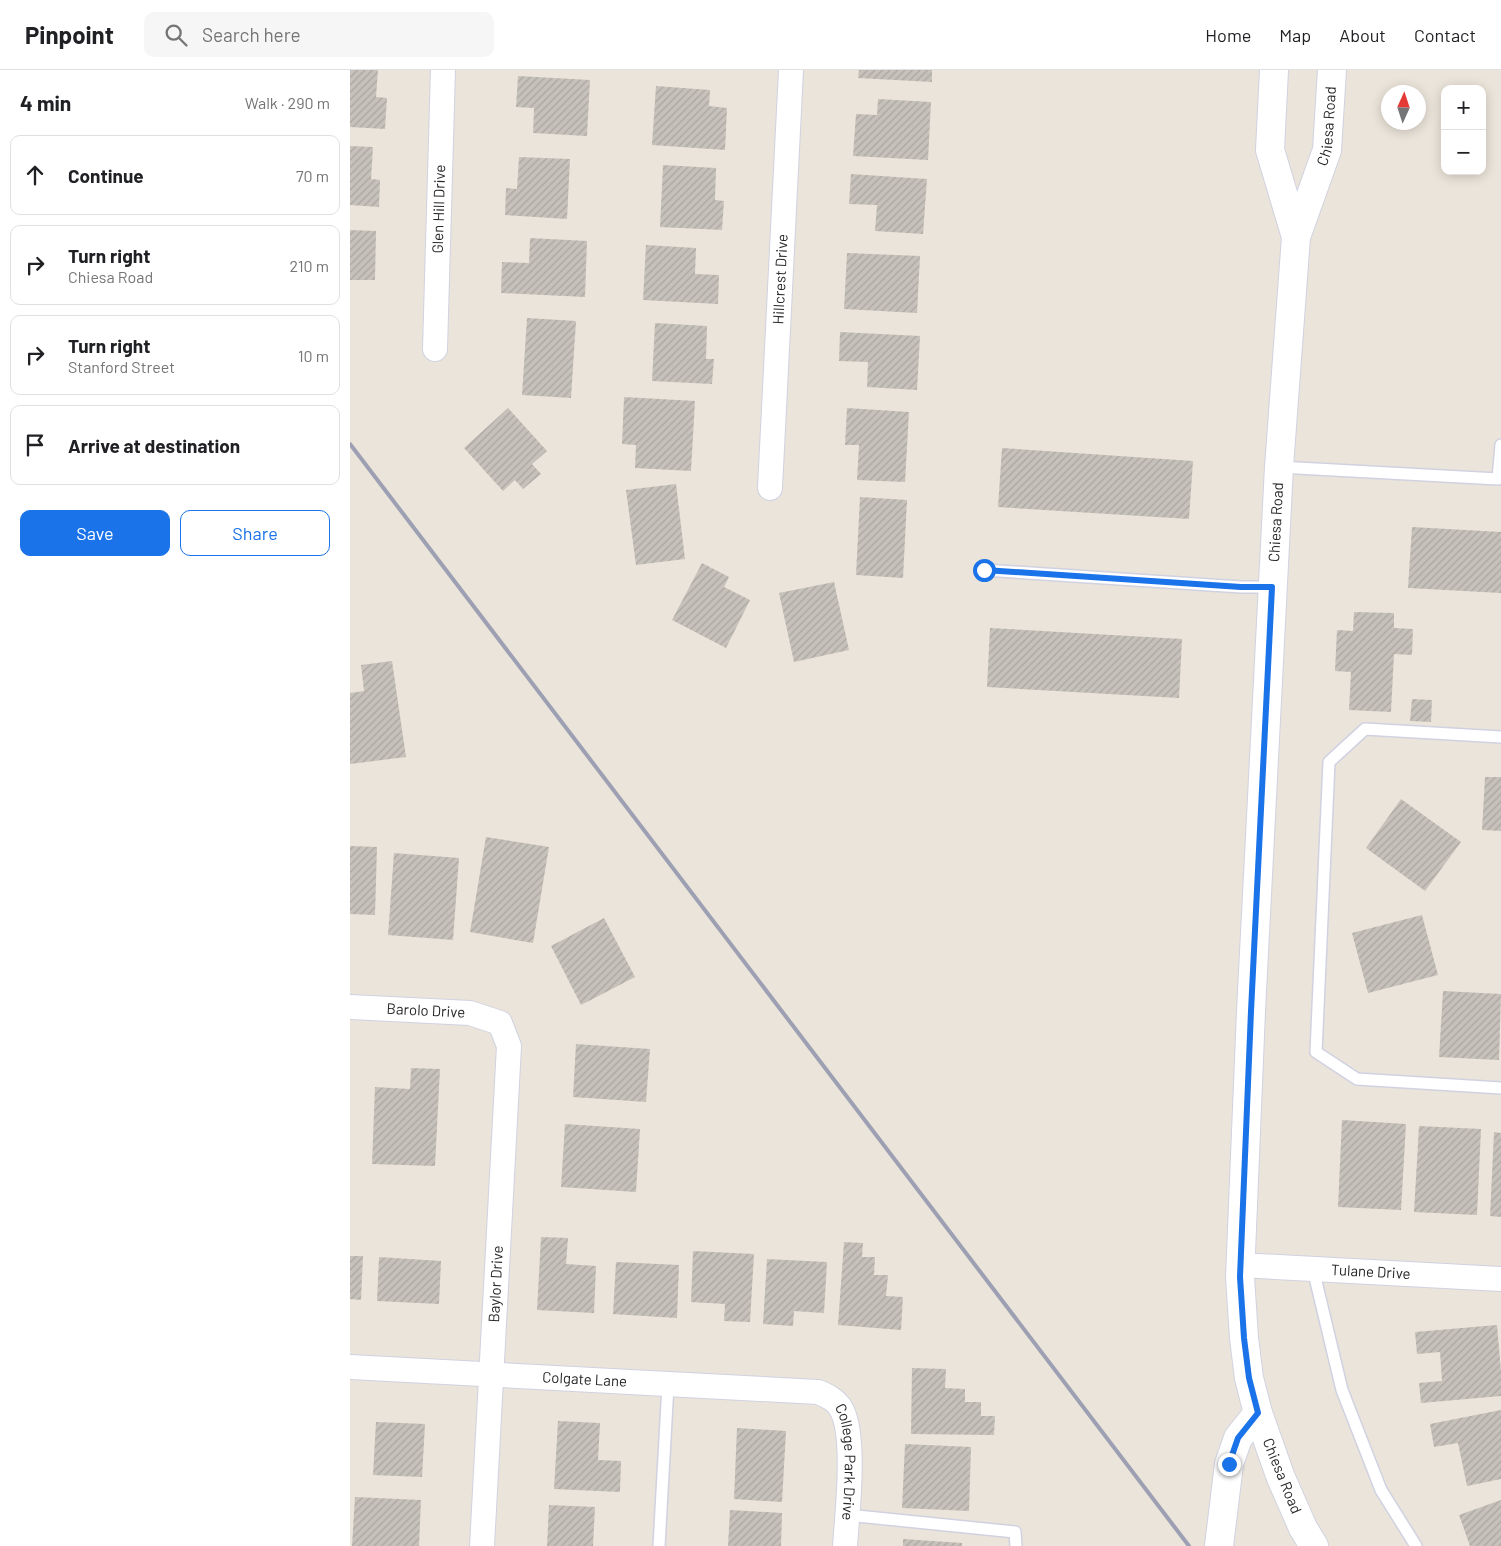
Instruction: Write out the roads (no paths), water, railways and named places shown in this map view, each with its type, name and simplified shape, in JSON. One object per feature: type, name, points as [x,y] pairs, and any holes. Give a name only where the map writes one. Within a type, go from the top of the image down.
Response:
[{"type":"main road","name":"Chiesa Road","points":[[1274,70],[1270,150],[1296,237]]},
{"type":"main road","name":"Chiesa Road","points":[[1314,1546],[1303,1528],[1281,1478],[1258,1413],[1249,1378],[1244,1338],[1240,1265],[1278,467],[1296,237],[1327,150],[1332,70]]},
{"type":"main road","points":[[1219,1546],[1229,1464],[1238,1438],[1258,1413]]},
{"type":"street","name":"Glen Hill Drive","points":[[435,349],[443,70]]},
{"type":"street","name":"Hillcrest Drive","points":[[770,488],[791,70]]},
{"type":"street","name":"Barolo Drive","points":[[350,1007],[470,1013],[500,1023]]},
{"type":"street","name":"Baylor Drive","points":[[482,1546],[509,1046],[500,1023]]},
{"type":"street","name":"Tulane Drive","points":[[1240,1265],[1501,1279]]},
{"type":"street","name":"Colgate Lane","points":[[350,1367],[818,1392]]},
{"type":"street","name":"College Park Drive","points":[[818,1392],[830,1396],[841,1409],[847,1428],[850,1455],[846,1546]]},
{"type":"lane","points":[[1278,467],[1498,479],[1501,445]]},
{"type":"lane","points":[[984,570],[1241,587],[1272,587]]},
{"type":"lane","points":[[1501,737],[1365,729],[1329,762],[1316,1052],[1356,1079],[1501,1088]]},
{"type":"lane","points":[[1313,1269],[1342,1390],[1381,1490],[1416,1546]]},
{"type":"lane","points":[[659,1546],[668,1385]]},
{"type":"lane","points":[[847,1515],[1015,1532],[1016,1546]]},
{"type":"railway","points":[[350,444],[1189,1546]]}]
